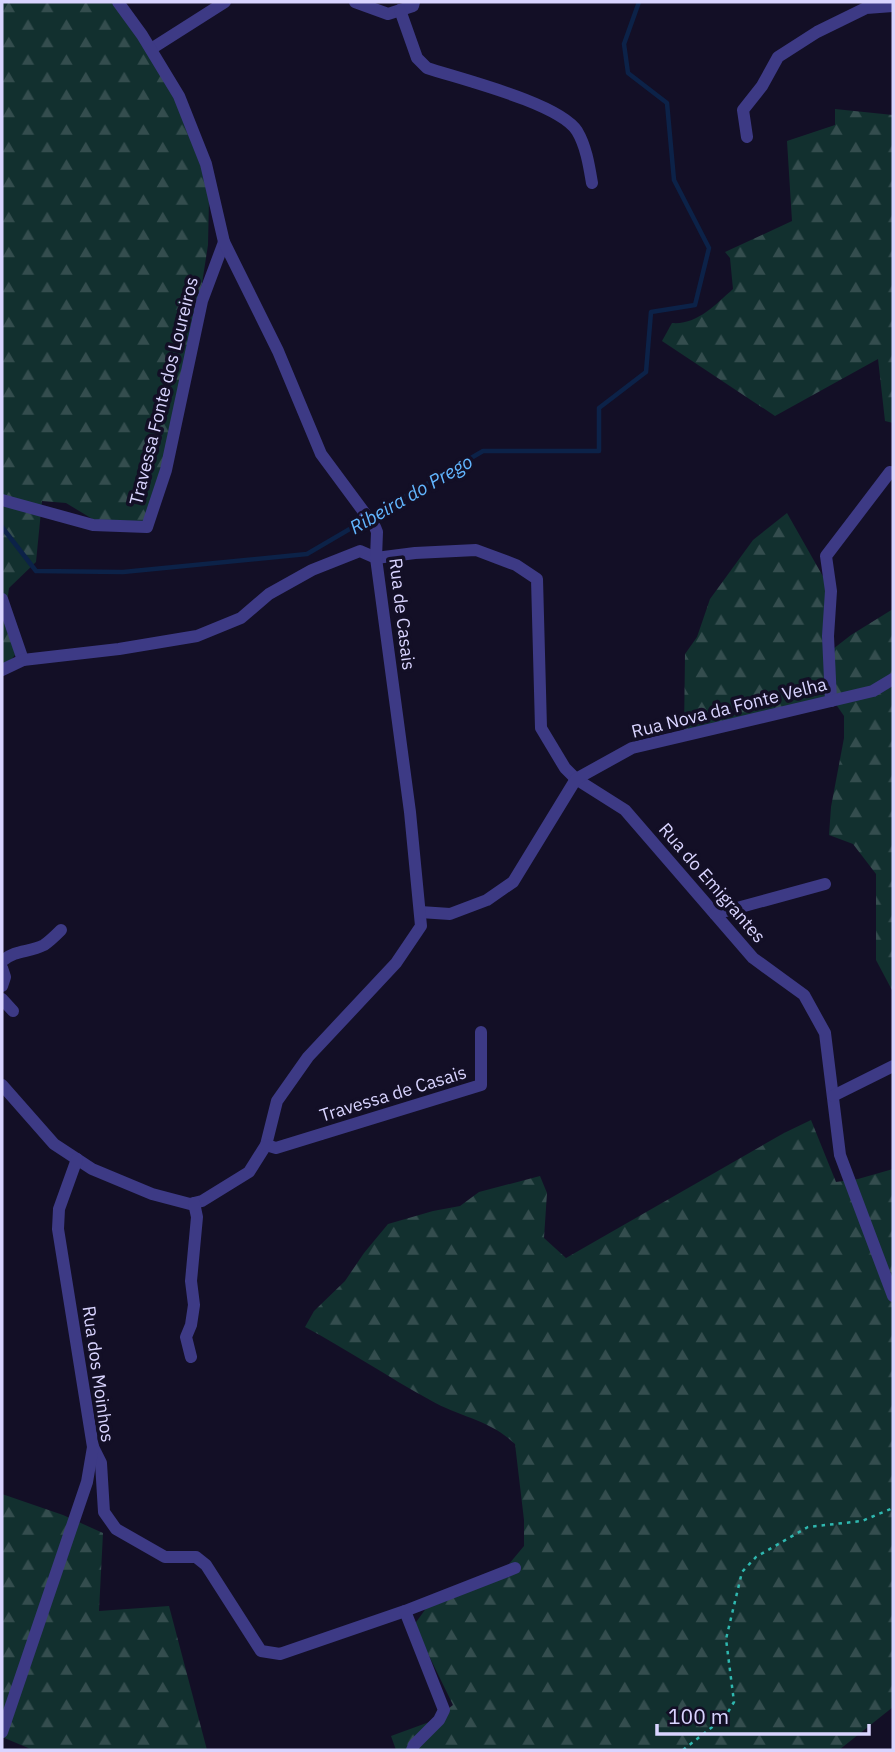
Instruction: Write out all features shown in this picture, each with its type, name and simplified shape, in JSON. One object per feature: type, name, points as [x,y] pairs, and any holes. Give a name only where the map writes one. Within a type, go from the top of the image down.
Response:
[{"type":"street","name":"Rua de Casais","points":[[118,2],[179,96],[206,164],[224,242],[278,351],[321,454],[377,532],[376,558],[410,812],[421,926],[396,963],[308,1057],[277,1101],[266,1144],[249,1172],[202,1201],[194,1203]]},
{"type":"street","points":[[151,49],[225,2]]},
{"type":"street","points":[[355,2],[388,14],[413,6],[414,2]]},
{"type":"street","points":[[747,137],[743,110],[762,86],[778,57],[817,32],[866,8],[893,6]]},
{"type":"street","points":[[400,10],[417,58],[427,68],[537,104],[575,128],[585,146],[592,183]]},
{"type":"street","name":"Travessa Fonte dos Loureiros","points":[[2,500],[93,525],[147,527],[166,470],[202,301],[224,242]]},
{"type":"street","points":[[831,701],[828,636],[831,591],[826,556],[890,472]]},
{"type":"street","points":[[2,670],[23,660],[119,649],[197,636],[242,618],[269,594],[312,570],[359,551],[376,558],[477,550],[516,565],[537,579],[541,728],[565,768],[576,779],[513,882],[487,900],[450,914],[420,912]]},
{"type":"street","points":[[2,599],[23,660]]},
{"type":"street","name":"Rua Nova da Fonte Velha","points":[[576,779],[632,748],[873,691],[893,679]]},
{"type":"street","name":"Rua do Emigrantes","points":[[576,779],[625,810],[754,958],[804,995],[825,1034],[840,1155],[893,1296]]},
{"type":"street","points":[[715,914],[825,884]]},
{"type":"street","points":[[2,961],[14,952],[46,944],[61,930]]},
{"type":"street","points":[[2,968],[5,977],[2,986]]},
{"type":"street","points":[[2,999],[13,1011]]},
{"type":"street","name":"Travessa de Casais","points":[[266,1144],[276,1148],[481,1085],[481,1032]]},
{"type":"street","points":[[833,1096],[893,1066]]},
{"type":"street","points":[[2,1085],[54,1144],[92,1169],[152,1194],[194,1203],[197,1217],[191,1280],[194,1305],[186,1337],[191,1357]]},
{"type":"street","name":"Rua dos Moinhos","points":[[2,1732],[88,1482],[93,1447],[58,1229],[59,1209],[77,1159]]},
{"type":"street","points":[[93,1447],[101,1463],[104,1512],[116,1529],[165,1557],[196,1557],[206,1565],[261,1651],[280,1654],[405,1611],[515,1568]]},
{"type":"street","points":[[405,1611],[444,1710],[439,1720],[412,1750]]},
{"type":"path","points":[[683,1750],[725,1717],[734,1702],[726,1639],[742,1572],[756,1557],[808,1527],[862,1521],[893,1508]]},
{"type":"green space","points":[[2,2],[116,2],[190,121],[209,199],[208,245],[201,290],[151,529],[99,523],[66,503],[42,501],[36,562],[9,588],[7,602],[15,655],[2,671]]},
{"type":"green space","points":[[835,109],[893,115],[893,423],[885,421],[878,359],[775,416],[662,341],[672,323],[698,317],[733,289],[730,258],[725,252],[792,221],[787,141],[835,125]]},
{"type":"green space","points":[[787,513],[825,580],[833,649],[893,609],[893,992],[876,960],[876,874],[853,844],[829,835],[831,807],[844,738],[844,716],[833,700],[684,732],[685,654],[697,637],[710,599],[753,540]]},
{"type":"green space","points":[[811,1120],[836,1182],[893,1169],[893,1707],[839,1750],[396,1750],[391,1736],[432,1721],[453,1705],[414,1625],[427,1607],[465,1590],[508,1577],[509,1564],[524,1546],[524,1520],[515,1444],[484,1423],[441,1406],[305,1327],[314,1311],[345,1281],[388,1224],[460,1206],[479,1192],[540,1176],[547,1193],[544,1238],[566,1258]]},
{"type":"green space","points":[[2,1494],[63,1515],[103,1533],[99,1611],[169,1606],[207,1750],[33,1750],[2,1737]]},
{"type":"waterway","name":"Ribeira do Prego","points":[[2,527],[36,571],[123,572],[307,554],[483,451],[599,451],[599,408],[646,372],[651,312],[695,305],[709,248],[674,180],[667,103],[628,73],[624,44],[639,2]]}]
